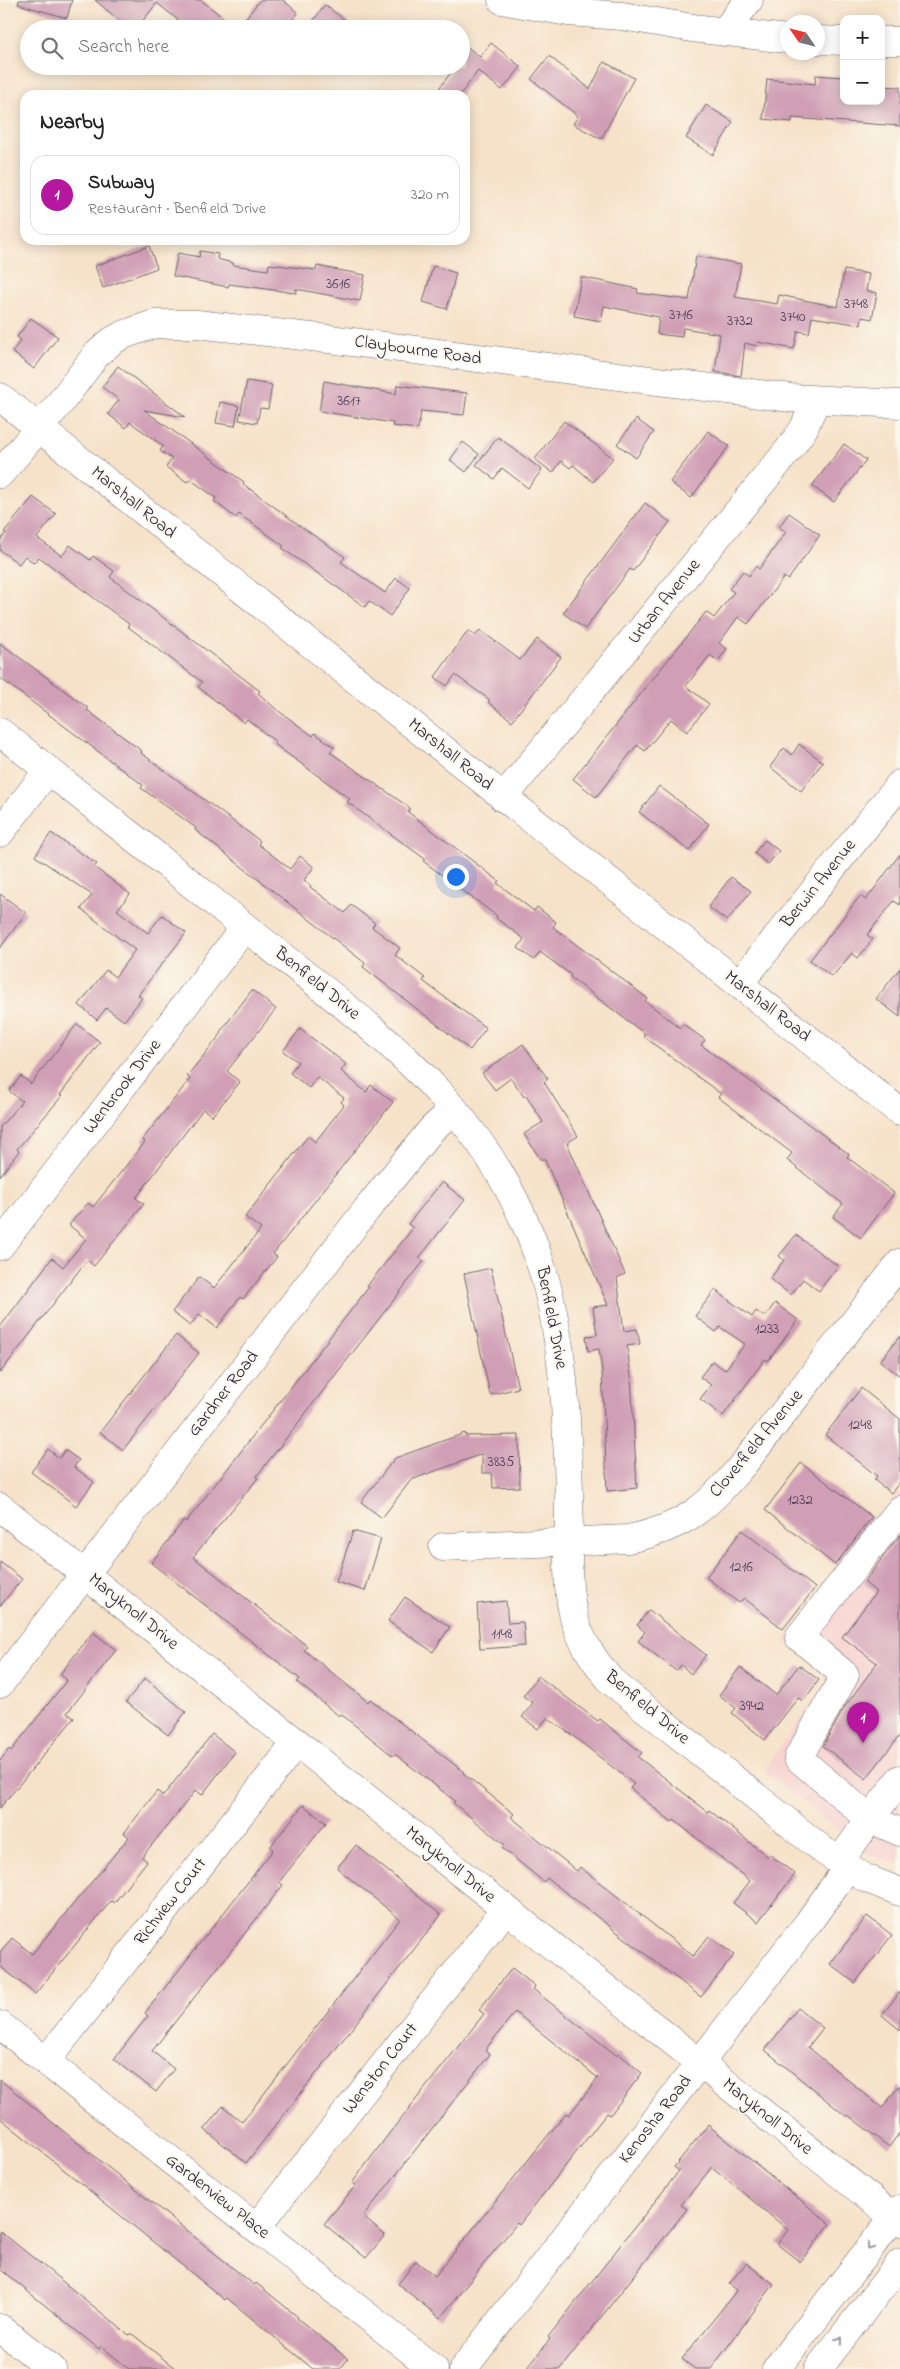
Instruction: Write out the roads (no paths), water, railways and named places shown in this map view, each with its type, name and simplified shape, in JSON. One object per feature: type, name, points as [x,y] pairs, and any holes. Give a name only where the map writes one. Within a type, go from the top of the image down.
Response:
[{"type":"street","points":[[502,0],[568,12],[622,16],[692,28],[780,38]]},
{"type":"street","points":[[724,32],[749,0]]},
{"type":"street","points":[[825,40],[840,41]]},
{"type":"street","points":[[885,41],[900,41]]},
{"type":"street","name":"Claybourne Road","points":[[0,474],[96,355],[123,335],[154,324],[197,324],[329,339],[617,377],[816,400],[900,404]]},
{"type":"street","name":"Marshall Road","points":[[0,398],[900,1112]]},
{"type":"street","name":"Urban Avenue","points":[[503,798],[791,447],[804,428],[816,400]]},
{"type":"street","name":"Benfield Drive","points":[[0,732],[394,1046],[420,1071],[480,1140],[517,1205],[543,1271],[550,1299],[563,1374],[573,1613],[581,1637],[594,1660],[611,1681],[843,1865],[865,1878],[900,1892]]},
{"type":"street","points":[[0,833],[48,770]]},
{"type":"street","name":"Berwin Avenue","points":[[739,984],[900,784]]},
{"type":"street","name":"Wenbrook Drive","points":[[0,1246],[245,927]]},
{"type":"street","name":"Gardner Road","points":[[0,1684],[367,1209],[432,1129],[454,1109]]},
{"type":"street","name":"Cloverfield Avenue","points":[[443,1547],[628,1539],[654,1534],[678,1524],[699,1512],[726,1485],[746,1461],[900,1263]]},
{"type":"street","name":"Maryknoll Drive","points":[[0,1507],[86,1573],[506,1910],[898,2216]]},
{"type":"street","points":[[900,1510],[799,1638],[845,1675],[798,1758],[870,1819],[900,1832]]},
{"type":"street","name":"Richview Court","points":[[46,2061],[296,1742]]},
{"type":"street","name":"Kenosha Road","points":[[463,2369],[808,1923],[870,1819],[900,1778]]},
{"type":"street","name":"Wenston Court","points":[[256,2228],[506,1910]]},
{"type":"street","name":"Gardenview Place","points":[[0,2024],[434,2369]]},
{"type":"street","points":[[776,2369],[898,2216]]},
{"type":"street","points":[[818,2369],[900,2262]]},
{"type":"street","points":[[0,2328],[52,2369]]},
{"type":"place","name":"Subway","points":[[863,1743]]}]
